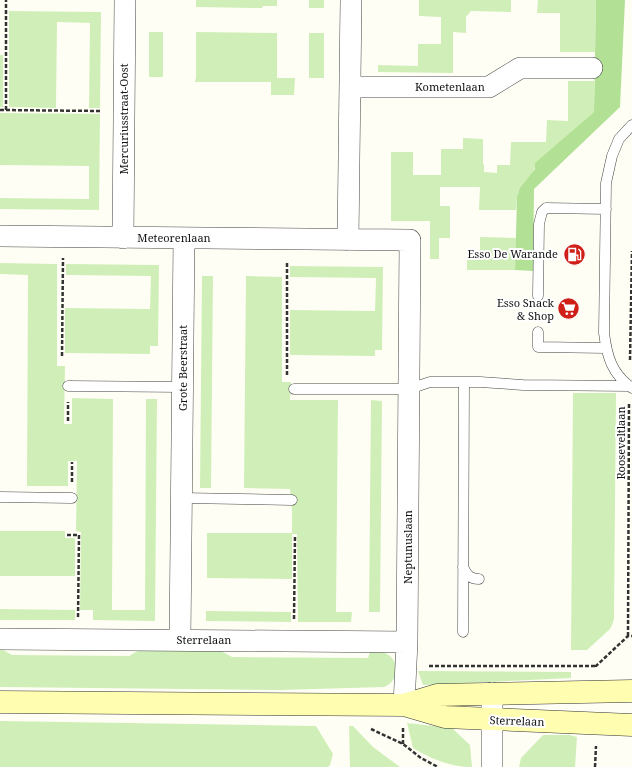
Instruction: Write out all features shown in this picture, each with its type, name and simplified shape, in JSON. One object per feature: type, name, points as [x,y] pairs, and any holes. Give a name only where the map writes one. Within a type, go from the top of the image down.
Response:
[{"type":"street","name":"Mercuriusstraat-Oost","points":[[123,238],[125,0]]},
{"type":"street","points":[[348,240],[351,0]]},
{"type":"street","name":"Kometenlaan","points":[[350,87],[489,87],[520,68],[592,68]]},
{"type":"street","name":"Meteorenlaan","points":[[0,236],[348,240]]},
{"type":"street","name":"Grote Beerstraat","points":[[180,640],[184,238]]},
{"type":"street","name":"Neptunuslaan","points":[[348,240],[410,240],[407,666],[404,705]]},
{"type":"street","name":"Sterrelaan","points":[[0,639],[407,642]]},
{"type":"street","name":"Sterrelaan","points":[[404,705],[437,695],[632,691]]},
{"type":"street","points":[[492,693],[492,767]]},
{"type":"street","name":"Sterrelaan","points":[[0,702],[404,705],[445,717],[492,720],[632,724]]},
{"type":"lane","points":[[631,387],[615,371],[607,354],[604,333],[606,183],[612,156],[619,139],[632,125]]},
{"type":"lane","points":[[538,296],[539,224],[542,212],[546,208],[606,209]]},
{"type":"lane","points":[[538,332],[538,347],[606,348]]},
{"type":"lane","points":[[294,388],[409,389],[430,382],[631,387]]},
{"type":"lane","points":[[463,632],[464,382]]},
{"type":"lane","points":[[68,386],[182,387]]},
{"type":"lane","points":[[0,497],[72,498]]},
{"type":"lane","points":[[182,498],[292,500]]},
{"type":"lane","points":[[463,567],[466,574],[471,578],[479,579]]},
{"type":"path","points":[[6,0],[6,110]]},
{"type":"path","points":[[0,110],[124,112]]},
{"type":"path","points":[[62,356],[63,237]]},
{"type":"path","points":[[288,239],[287,380],[294,380],[294,388]]},
{"type":"path","name":"Rooseveltlaan","points":[[628,636],[632,251]]},
{"type":"path","points":[[67,535],[78,535],[77,639]]},
{"type":"path","points":[[294,641],[295,536]]},
{"type":"path","points":[[407,666],[596,666]]},
{"type":"path","points":[[367,728],[379,732],[403,744],[421,758],[438,767]]},
{"type":"green space","points":[[196,0],[277,0],[277,6],[263,6],[262,8],[196,7]]},
{"type":"green space","points":[[309,0],[324,0],[324,8],[309,8]]},
{"type":"green space","points":[[419,0],[511,0],[511,12],[471,11],[466,17],[466,33],[453,32],[453,73],[378,72],[378,65],[418,66],[418,44],[441,44],[441,17],[419,16]]},
{"type":"green space","points":[[538,0],[596,0],[595,52],[560,52],[560,13],[537,13]]},
{"type":"green space","points":[[596,0],[625,0],[620,107],[534,189],[533,271],[515,270],[517,197],[520,188],[535,169],[535,163],[594,112]]},
{"type":"green space","points":[[9,11],[101,12],[100,108],[89,108],[90,23],[57,22],[56,108],[9,107]]},
{"type":"green space","points":[[149,32],[163,32],[163,77],[149,77]]},
{"type":"green space","points":[[196,32],[277,33],[277,78],[295,78],[294,95],[271,95],[271,82],[195,82]]},
{"type":"green space","points":[[309,33],[324,33],[324,78],[309,78]]},
{"type":"green space","points":[[0,55],[3,55],[3,107],[0,107]]},
{"type":"green space","points":[[568,81],[594,81],[594,112],[536,163],[534,170],[518,193],[516,210],[479,210],[480,187],[440,187],[440,206],[450,206],[450,238],[439,238],[439,259],[430,259],[430,221],[391,221],[391,152],[413,152],[413,175],[441,175],[441,149],[463,149],[463,138],[483,139],[484,172],[497,173],[497,165],[510,165],[511,142],[546,142],[547,120],[568,121]]},
{"type":"green space","points":[[0,113],[100,114],[99,210],[0,209],[0,198],[89,199],[89,166],[0,165]]},
{"type":"green space","points":[[480,237],[516,238],[515,270],[467,270],[467,258],[480,258]]},
{"type":"green space","points":[[0,263],[57,264],[57,366],[65,366],[64,424],[72,424],[72,398],[113,399],[112,610],[145,610],[146,399],[157,399],[155,621],[93,620],[93,610],[80,610],[81,532],[76,531],[77,461],[68,461],[68,486],[27,486],[28,275],[0,274]]},
{"type":"green space","points":[[66,264],[159,265],[158,346],[150,346],[150,354],[65,353],[65,308],[150,309],[151,276],[66,275]]},
{"type":"green space","points":[[290,266],[383,267],[382,350],[375,350],[375,356],[290,355],[290,310],[375,311],[376,278],[290,277]]},
{"type":"green space","points":[[202,276],[213,276],[211,488],[200,488]]},
{"type":"green space","points":[[246,276],[282,277],[282,382],[291,382],[290,400],[338,400],[336,612],[352,612],[351,622],[298,622],[297,534],[292,534],[292,579],[207,578],[207,533],[292,533],[290,489],[244,488]]},
{"type":"green space","points":[[573,393],[616,393],[614,619],[610,629],[587,650],[571,650]]},
{"type":"green space","points":[[371,400],[382,401],[380,612],[369,612]]},
{"type":"green space","points":[[0,531],[65,531],[65,538],[75,538],[75,576],[0,576]]},
{"type":"green space","points":[[0,609],[75,610],[75,620],[0,620]]},
{"type":"green space","points":[[206,611],[291,612],[291,622],[206,621]]},
{"type":"green space","points":[[0,648],[12,655],[129,656],[141,649],[221,651],[232,657],[368,658],[370,652],[378,651],[385,653],[394,661],[396,671],[393,680],[384,687],[280,690],[0,687]]},
{"type":"green space","points":[[418,671],[571,672],[571,678],[423,685]]},
{"type":"green space","points":[[0,721],[316,726],[333,754],[328,767],[0,767]]},
{"type":"green space","points":[[407,723],[452,728],[470,745],[472,767],[456,766],[441,762],[413,748]]},
{"type":"green space","points":[[349,726],[353,726],[373,747],[400,767],[350,767]]},
{"type":"green space","points":[[543,735],[570,735],[577,737],[575,767],[519,767],[521,758]]},
{"type":"place","name":"Esso De Warande","points":[[574,254]]},
{"type":"place","name":"Esso Snack & Shop","points":[[569,309]]}]
